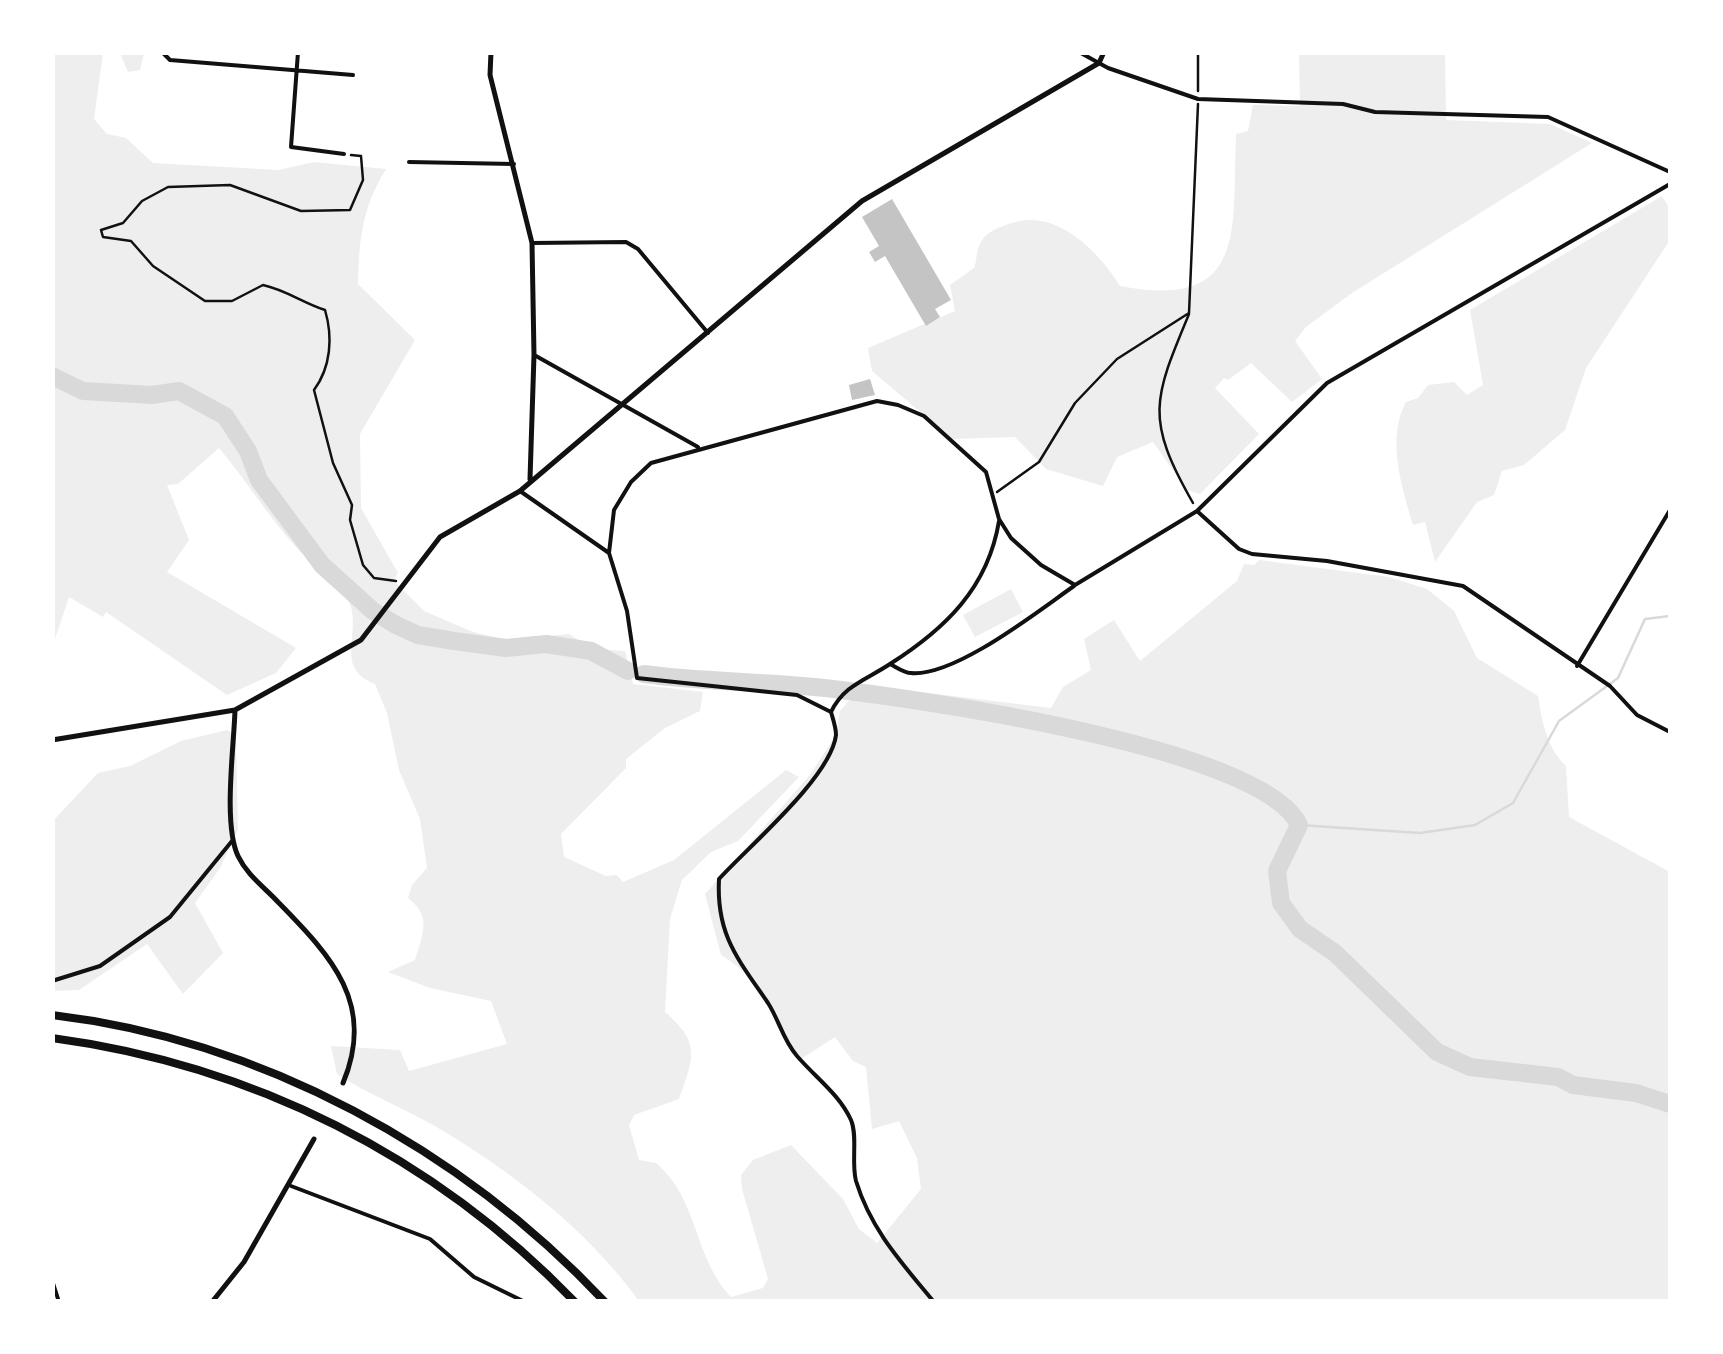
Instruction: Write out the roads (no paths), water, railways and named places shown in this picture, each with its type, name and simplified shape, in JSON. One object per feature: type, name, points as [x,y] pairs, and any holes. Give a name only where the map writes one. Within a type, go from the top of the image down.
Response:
[{"type":"highway","points":[[52,1015],[140,1031],[223,1054],[367,1117],[488,1195],[605,1302]]},
{"type":"highway","points":[[52,1038],[100,1044],[209,1070],[327,1119],[400,1158],[466,1202],[575,1302]]},
{"type":"street","points":[[162,52],[170,60],[353,75]]},
{"type":"street","points":[[298,52],[291,147],[344,154]]},
{"type":"street","points":[[492,52],[490,76],[532,243],[530,482]]},
{"type":"street","points":[[1079,52],[1198,99],[1343,104],[1374,112],[1548,117],[1670,172]]},
{"type":"street","points":[[52,740],[235,710],[361,640],[440,537],[520,491],[862,201],[1099,63],[1104,52]]},
{"type":"street","points":[[409,162],[514,164]]},
{"type":"street","points":[[890,664],[909,674],[933,671],[975,651],[1197,511],[1327,383],[1670,184]]},
{"type":"street","points":[[532,243],[626,242],[638,249],[708,333]]},
{"type":"street","points":[[534,355],[698,446]]},
{"type":"street","points":[[831,712],[797,694],[637,678],[627,611],[608,553],[614,510],[630,482],[651,462],[698,446],[877,401],[924,416],[986,472],[999,519],[996,538],[970,599],[890,664],[842,693],[831,712],[836,732],[831,750],[808,784],[719,879],[718,910],[732,953],[770,1006],[787,1044],[826,1084],[853,1124],[851,1156],[857,1182],[882,1241],[934,1302]]},
{"type":"street","points":[[520,491],[608,553]]},
{"type":"street","points":[[1576,666],[1670,510]]},
{"type":"street","points":[[1197,511],[1239,549],[1252,554],[1326,561],[1463,586],[1504,610],[1576,666],[1610,686],[1638,715],[1670,732]]},
{"type":"street","points":[[999,519],[1026,554],[1075,585]]},
{"type":"street","points":[[235,710],[232,841],[246,871],[339,973],[356,1023],[353,1058],[343,1083]]},
{"type":"street","points":[[52,981],[100,966],[170,917],[232,841]]},
{"type":"street","points":[[212,1302],[244,1262],[291,1186],[314,1139]]},
{"type":"street","points":[[291,1186],[430,1239],[474,1278],[526,1302]]},
{"type":"street","points":[[52,1280],[59,1302]]},
{"type":"waterway","points":[[52,376],[83,391],[152,395],[179,391],[225,416],[248,451],[259,480],[322,565],[373,611],[396,625],[418,635],[506,648],[546,644],[591,651],[628,671]]},
{"type":"waterway","points":[[1299,825],[1420,833],[1475,825],[1513,803],[1559,721],[1618,678],[1645,619],[1670,616]]},
{"type":"waterway","points":[[644,674],[817,687],[944,705],[1089,733],[1161,751],[1224,773],[1273,798],[1299,825],[1277,871],[1281,903],[1300,929],[1335,953],[1437,1052],[1470,1067],[1558,1077],[1573,1085],[1636,1093],[1670,1104]]}]
